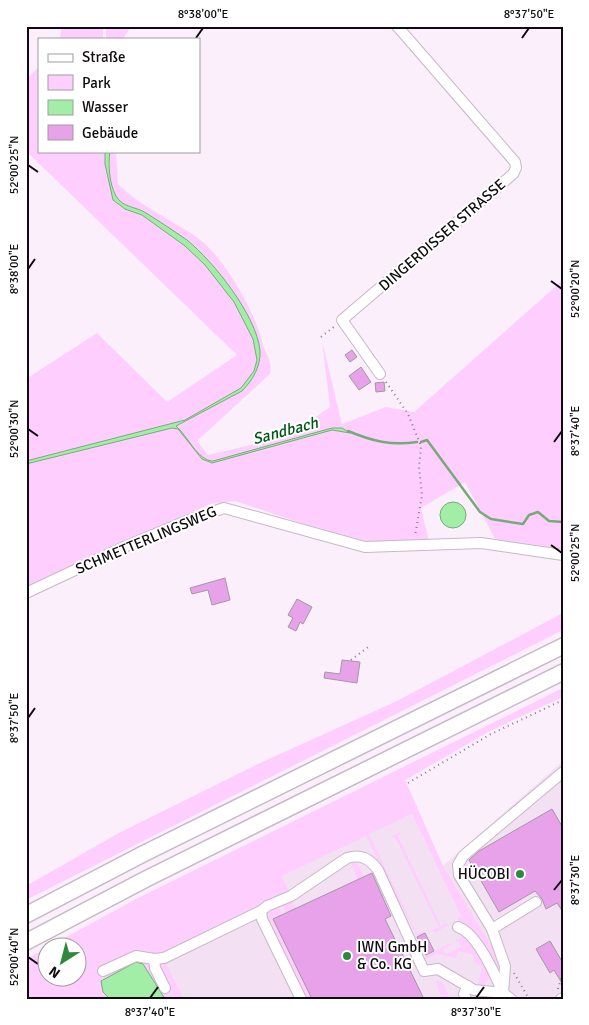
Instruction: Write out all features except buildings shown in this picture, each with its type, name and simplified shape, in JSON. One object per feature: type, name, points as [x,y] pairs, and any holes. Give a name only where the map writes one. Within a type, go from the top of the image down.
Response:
[{"type":"highway","points":[[26,914],[142,854],[563,646]]},
{"type":"highway","points":[[26,942],[153,876],[563,672]]},
{"type":"street","name":"DINGERDISSER STRASSE","points":[[342,320],[513,174],[516,168],[515,162],[397,26]]},
{"type":"street","points":[[342,320],[380,374]]},
{"type":"street","name":"SCHMETTERLINGSWEG","points":[[26,593],[124,547],[194,518],[224,508],[353,546],[378,548],[481,544],[563,555]]},
{"type":"street","points":[[507,996],[505,966],[492,928],[459,875],[460,860],[563,772]]},
{"type":"street","points":[[103,971],[136,956],[154,960],[164,958],[261,912],[267,906],[291,896],[347,858],[356,856],[364,857],[378,870],[424,971],[438,969],[474,990],[507,996]]},
{"type":"street","points":[[492,928],[536,902]]},
{"type":"street","points":[[261,912],[262,919],[301,999]]},
{"type":"street","points":[[458,927],[466,930],[507,996]]},
{"type":"street","points":[[154,960],[155,968],[165,988]]},
{"type":"street","points":[[466,999],[464,994],[468,986]]},
{"type":"path","points":[[321,337],[342,320]]},
{"type":"path","points":[[380,374],[408,414],[421,446],[419,467],[422,495],[413,546]]},
{"type":"path","points":[[351,660],[371,645]]},
{"type":"path","points":[[408,783],[491,734],[563,700]]},
{"type":"path","points":[[560,996],[562,976]]},
{"type":"shaded area","points":[[563,761],[563,999],[184,999],[162,954],[405,780],[443,866]]},
{"type":"green space","points":[[62,26],[103,26],[103,38],[60,38]]},
{"type":"green space","points":[[106,26],[131,26],[124,38],[106,38]]},
{"type":"green space","points":[[38,68],[38,152],[105,152],[105,164],[113,200],[125,209],[142,215],[185,246],[205,265],[234,302],[253,339],[257,360],[254,371],[241,388],[185,420],[26,461],[26,379],[97,333],[167,402],[237,355],[26,151],[26,79]]},
{"type":"green space","points":[[110,152],[116,152],[118,184],[146,206],[198,238],[218,258],[245,300],[270,361],[270,374],[197,441],[208,455],[289,436],[330,407],[322,341],[342,424],[386,407],[414,412],[563,280],[563,549],[495,539],[465,482],[421,508],[429,541],[370,542],[304,524],[235,501],[210,504],[26,590],[26,464],[172,428],[178,429],[207,462],[212,463],[332,430],[350,432],[332,428],[213,462],[203,457],[176,426],[242,391],[256,372],[259,362],[260,350],[257,337],[251,322],[232,290],[197,249],[187,240],[146,213],[119,200],[114,191],[110,168]]},
{"type":"green space","points":[[563,613],[563,630],[26,900],[26,886],[117,834],[260,763],[397,701]]},
{"type":"green space","points":[[563,688],[563,697],[490,731],[405,780],[443,866],[495,952],[502,968],[497,972],[489,953],[485,952],[470,928],[457,919],[461,916],[412,814],[369,834],[417,934],[424,931],[421,944],[366,836],[282,876],[290,894],[256,915],[164,958],[184,999],[26,999],[26,959],[38,953],[38,988],[88,988],[88,938],[64,938],[136,899]]},
{"type":"green space","points":[[402,831],[398,836],[441,926],[447,923],[448,925],[435,933],[432,930],[439,927],[395,837],[388,839]]},
{"type":"green space","points":[[351,863],[358,864],[365,877],[358,880]]},
{"type":"green space","points":[[292,899],[296,908],[286,913],[281,903]]},
{"type":"green space","points":[[278,905],[312,999],[304,999],[267,923],[267,912]]},
{"type":"green space","points":[[459,932],[462,932],[492,975],[483,986],[478,984],[482,967],[473,962],[474,955],[458,951],[456,958],[438,954],[426,959],[425,957],[450,943],[451,945],[443,949],[446,954],[461,947],[458,941],[455,940],[462,937]]},
{"type":"green space","points":[[435,980],[443,983],[450,999],[442,999]]},
{"type":"water","points":[[105,152],[110,152],[110,180],[116,196],[122,203],[151,216],[187,240],[221,275],[251,321],[257,336],[260,350],[259,362],[256,372],[246,387],[242,391],[176,426],[202,457],[213,461],[332,428],[342,428],[350,433],[332,430],[212,463],[202,459],[178,429],[172,428],[26,464],[26,461],[185,420],[241,388],[254,371],[257,360],[253,339],[234,302],[205,265],[185,246],[142,215],[125,209],[113,200],[105,164]]},
{"type":"water","points":[[453,502],[462,506],[466,515],[462,524],[453,528],[444,524],[440,515],[444,506]]},
{"type":"water","points":[[136,962],[143,964],[165,999],[110,999],[103,992],[101,981]]},
{"type":"waterway","name":"Sandbach","points":[[348,431],[382,442],[417,442]]},
{"type":"waterway","name":"Sandbach","points":[[421,442],[427,440],[480,512],[491,519],[523,524],[529,515],[538,512],[549,521],[563,522]]},
{"type":"place","name":"HÜCOBI","points":[[520,874]]},
{"type":"place","name":"IWN GmbH & Co. KG","points":[[347,956]]}]
